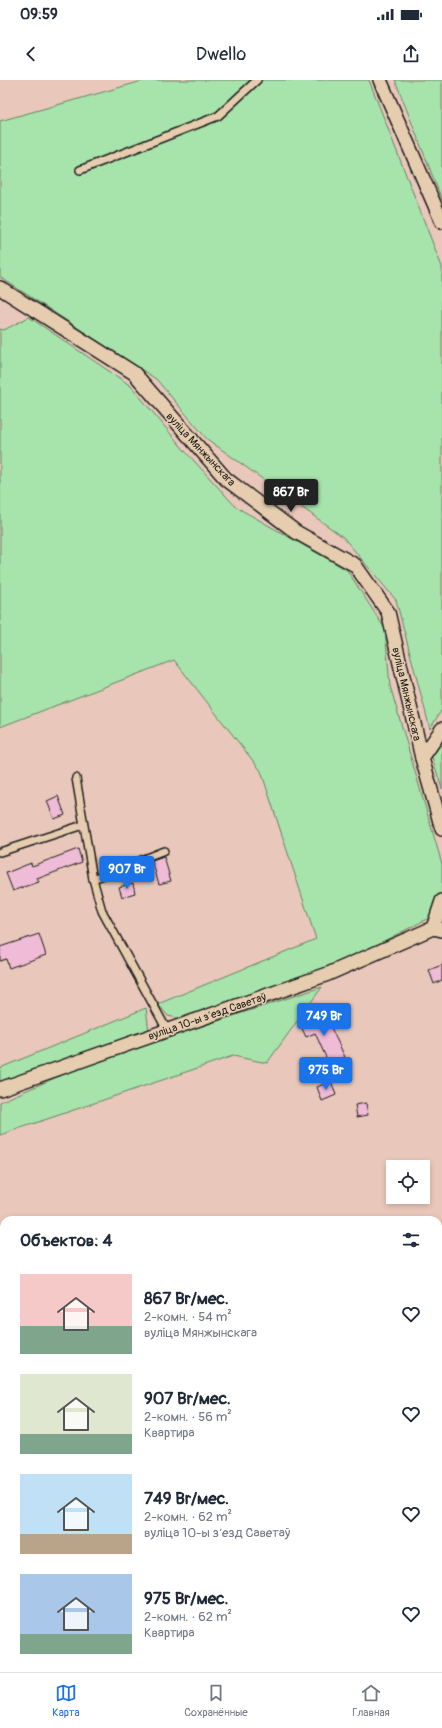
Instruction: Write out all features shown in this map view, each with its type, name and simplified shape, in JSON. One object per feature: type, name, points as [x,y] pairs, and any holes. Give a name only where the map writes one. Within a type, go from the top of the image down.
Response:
[{"type":"street","points":[[380,80],[442,222]]},
{"type":"street","name":"вуліца Мянжынскага","points":[[0,288],[134,374],[226,479],[296,532],[355,565],[388,612],[422,758],[442,829]]},
{"type":"street","points":[[422,758],[442,729]]},
{"type":"street","name":"вуліца 10-ы зʼезд Саветаў","points":[[0,1089],[328,974],[438,929],[442,902]]},
{"type":"lane","points":[[80,170],[218,116],[257,80]]},
{"type":"lane","points":[[76,778],[93,879],[102,911],[167,1030]]},
{"type":"lane","points":[[0,852],[83,824]]},
{"type":"lane","points":[[93,879],[164,851]]},
{"type":"green space","points":[[146,80],[369,80],[442,267],[442,709],[430,729],[396,600],[343,537],[207,439],[156,379],[0,277],[0,121]]},
{"type":"green space","points":[[395,80],[442,80],[442,200]]},
{"type":"green space","points":[[29,317],[131,386],[185,451],[236,507],[347,570],[385,629],[390,686],[442,864],[442,893],[431,917],[329,969],[182,1019],[168,1016],[158,1004],[316,939],[261,771],[174,660],[0,727],[0,329],[4,330]]},
{"type":"green space","points":[[442,743],[442,789],[432,757]]},
{"type":"green space","points":[[322,987],[267,1063],[233,1056],[0,1135],[0,1102],[89,1063]]},
{"type":"green space","points":[[146,1008],[149,1032],[0,1083],[0,1068]]},
{"type":"building","points":[[58,796],[65,815],[54,819],[47,801]]},
{"type":"building","points":[[78,849],[82,862],[37,879],[39,882],[13,891],[6,873],[31,863],[32,866]]},
{"type":"building","points":[[164,857],[171,881],[159,884],[152,861]]},
{"type":"building","points":[[133,883],[135,893],[122,897],[119,887]]},
{"type":"building","points":[[39,934],[46,955],[9,968],[6,959],[0,961],[0,947]]},
{"type":"building","points":[[442,965],[442,980],[434,984],[429,970]]},
{"type":"building","points":[[324,1013],[345,1057],[329,1064],[315,1033],[306,1037],[300,1024]]},
{"type":"building","points":[[331,1081],[336,1095],[322,1101],[317,1087]]},
{"type":"building","points":[[366,1103],[368,1115],[357,1117],[355,1105]]}]
